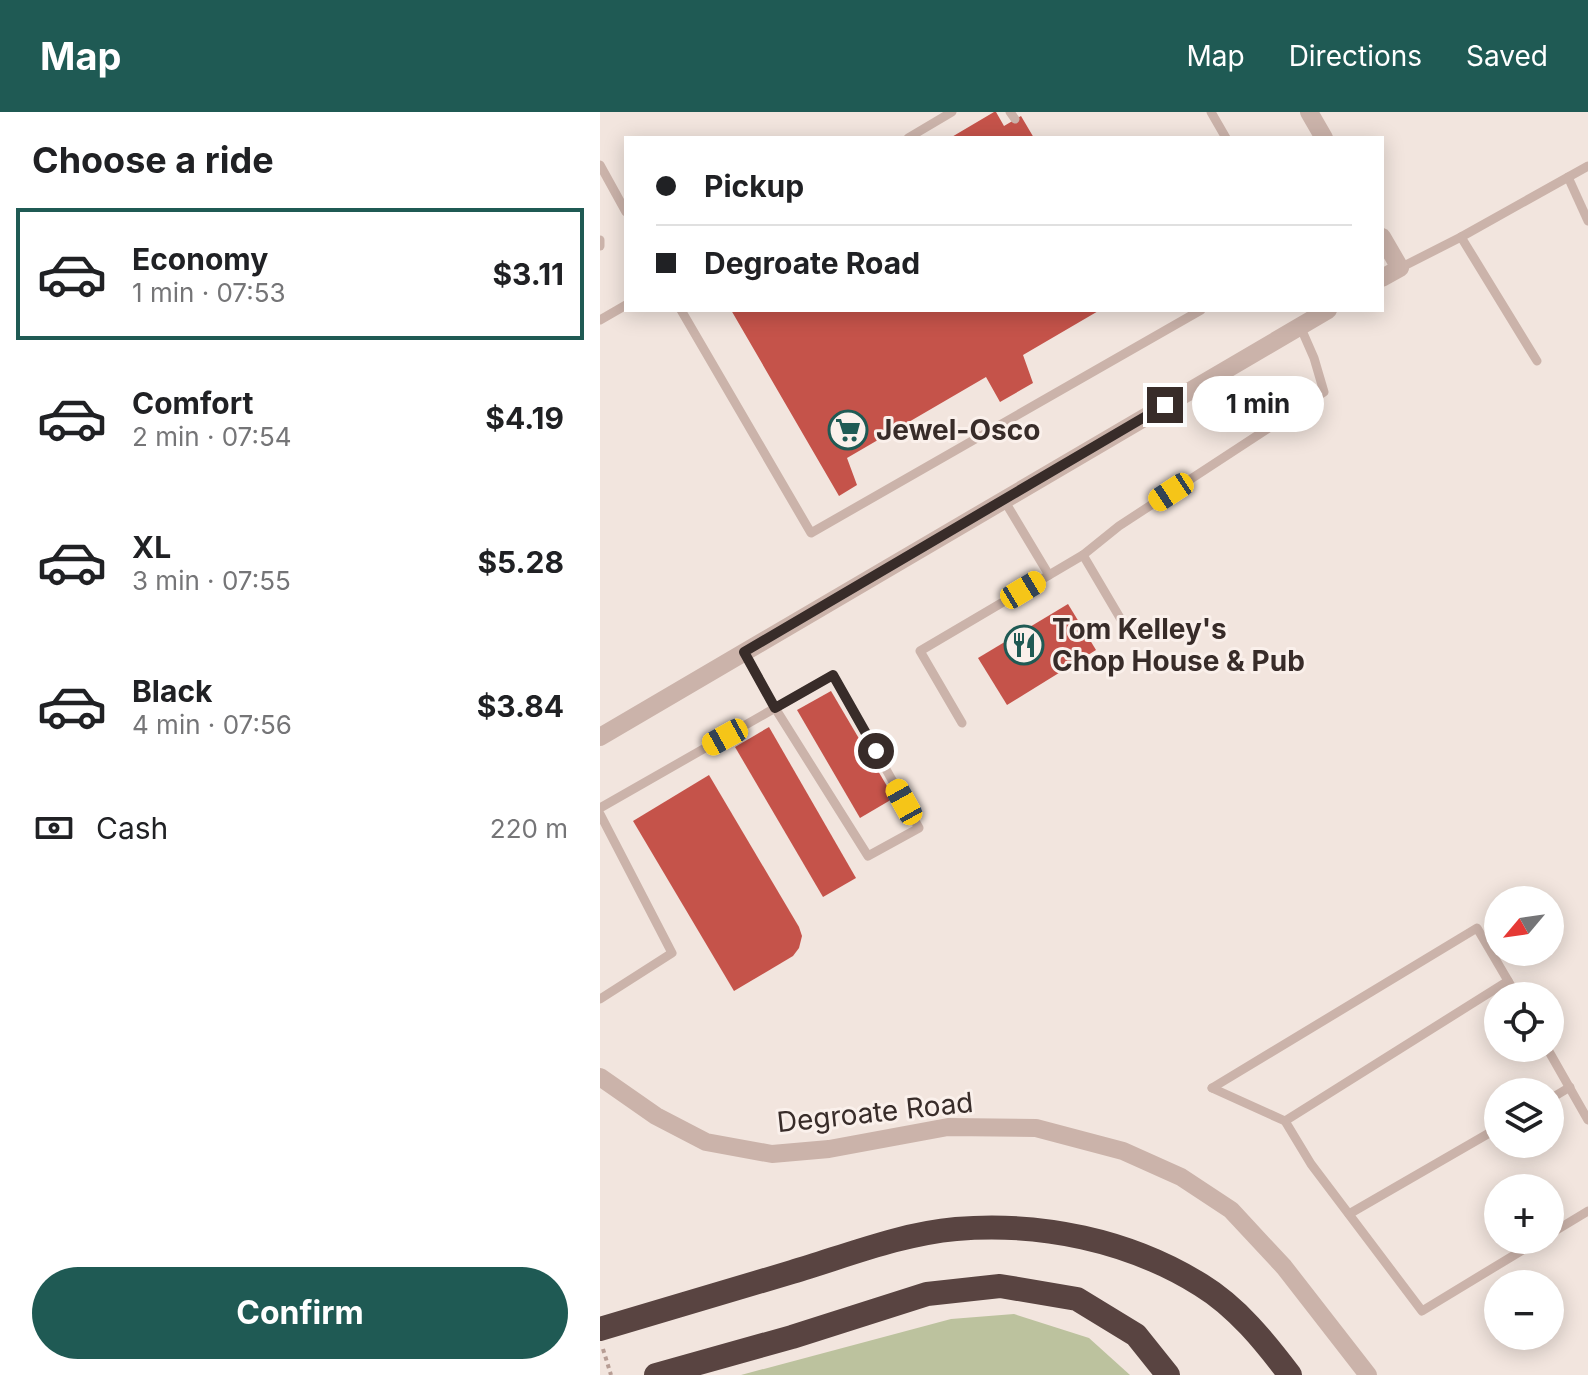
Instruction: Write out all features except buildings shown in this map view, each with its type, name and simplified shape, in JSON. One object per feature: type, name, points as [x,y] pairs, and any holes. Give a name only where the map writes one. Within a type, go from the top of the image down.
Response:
[{"type":"highway","points":[[600,1329],[880,1244],[954,1229],[1045,1231],[1120,1246],[1203,1286],[1232,1309],[1268,1345],[1290,1375]]},
{"type":"highway","points":[[656,1375],[792,1337],[927,1294],[1000,1286],[1077,1299],[1136,1335],[1168,1375]]},
{"type":"street","points":[[1309,112],[1323,136]]},
{"type":"street","points":[[1384,240],[1400,268],[1384,277]]},
{"type":"street","points":[[600,737],[1324,312]]},
{"type":"street","name":"Degroate Road","points":[[600,1077],[656,1116],[706,1142],[772,1154],[829,1149],[948,1127],[1036,1128],[1123,1151],[1181,1177],[1231,1210],[1284,1267],[1368,1375]]},
{"type":"lane","points":[[911,136],[952,112]]},
{"type":"lane","points":[[1211,112],[1225,136]]},
{"type":"lane","points":[[600,165],[624,208]]},
{"type":"lane","points":[[1400,268],[1588,166]]},
{"type":"lane","points":[[1568,177],[1588,221]]},
{"type":"lane","points":[[1461,237],[1537,361]]},
{"type":"lane","points":[[600,320],[624,306]]},
{"type":"lane","points":[[682,312],[811,533],[1198,312]]},
{"type":"lane","points":[[962,723],[920,651],[1083,555],[1119,526],[1324,392],[1300,326]]},
{"type":"lane","points":[[1004,500],[1049,575]]},
{"type":"lane","points":[[1083,555],[1126,628]]},
{"type":"lane","points":[[600,999],[672,953],[600,811],[775,708],[833,675],[919,828],[868,856],[775,708],[744,652]]},
{"type":"lane","points":[[1285,1121],[1508,981],[1477,928],[1212,1088],[1285,1121],[1311,1164],[1422,1311],[1516,1254]]},
{"type":"lane","points":[[1555,1062],[1588,1120]]},
{"type":"lane","points":[[1564,1091],[1570,1087]]},
{"type":"lane","points":[[1349,1214],[1484,1136]]},
{"type":"lane","points":[[1564,1226],[1588,1211]]},
{"type":"path","points":[[600,1339],[611,1375]]},
{"type":"green space","points":[[1014,1314],[1089,1338],[1130,1375],[741,1375],[951,1319]]},
{"type":"place","name":"Jewel-Osco","points":[[848,430]]},
{"type":"place","name":"Tom Kelley's Chop House & Pub","points":[[1024,645]]},
{"type":"route","points":[[876,751],[833,675],[775,708],[744,652],[1165,405]]}]
